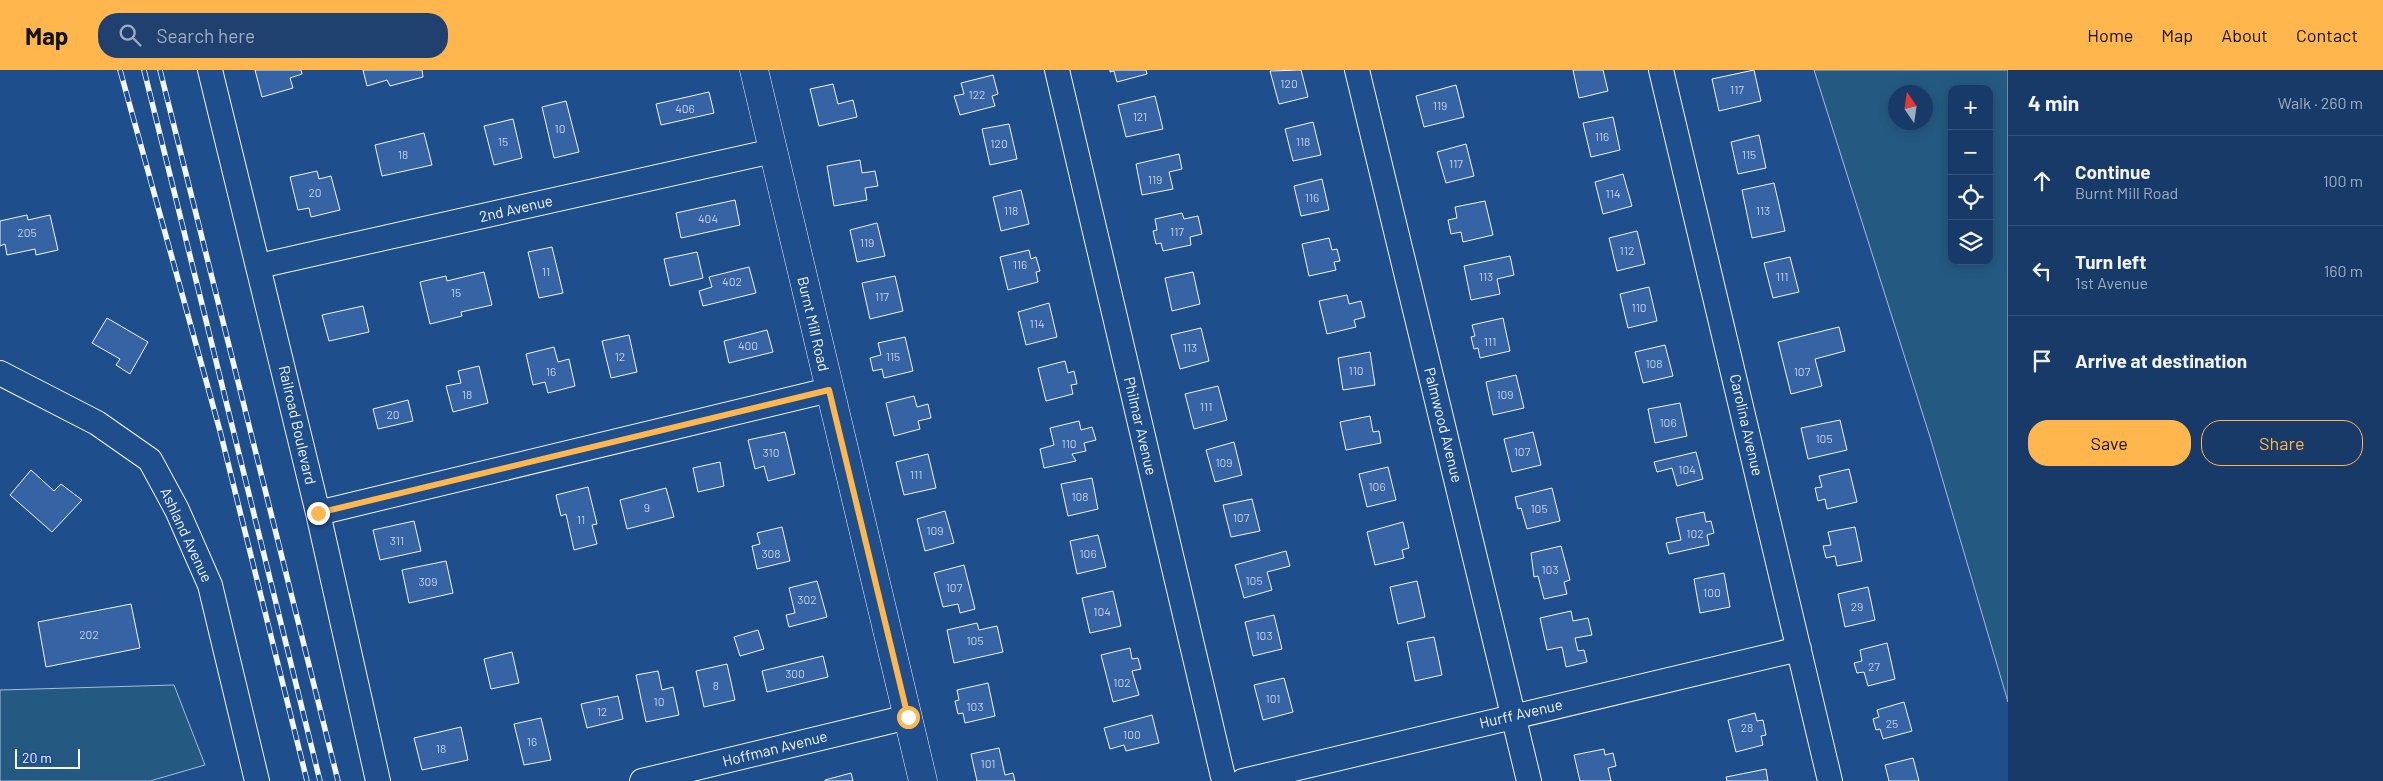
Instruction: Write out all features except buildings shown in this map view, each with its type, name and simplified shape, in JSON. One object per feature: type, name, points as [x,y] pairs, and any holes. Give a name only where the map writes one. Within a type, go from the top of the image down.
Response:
[{"type":"main road","name":"Burnt Mill Road","points":[[754,70],[922,781]]},
{"type":"street","name":"Railroad Boulevard","points":[[210,70],[318,513],[378,781]]},
{"type":"street","name":"Philmar Avenue","points":[[1057,70],[1224,781]]},
{"type":"street","name":"Palmwood Avenue","points":[[1357,70],[1529,781]]},
{"type":"street","name":"Carolina Avenue","points":[[1661,70],[1830,781]]},
{"type":"street","name":"2nd Avenue","points":[[259,266],[773,151]]},
{"type":"street","name":"Ashland Avenue","points":[[0,373],[97,422],[150,460],[177,510],[210,585],[258,781]]},
{"type":"street","points":[[318,513],[829,390]]},
{"type":"street","name":"Hurff Avenue","points":[[1243,781],[1799,648]]},
{"type":"street","name":"Hoffman Avenue","points":[[642,781],[908,717]]},
{"type":"shaded area","points":[[1814,70],[2008,70],[2008,702],[1930,437]]},
{"type":"shaded area","points":[[174,685],[205,765],[150,781],[0,781],[0,690]]},
{"type":"railway","points":[[120,70],[220,431],[307,781]]},
{"type":"railway","points":[[144,70],[320,781]]},
{"type":"railway","points":[[160,70],[338,781]]},
{"type":"route","points":[[318,513],[829,390],[908,717]]}]
